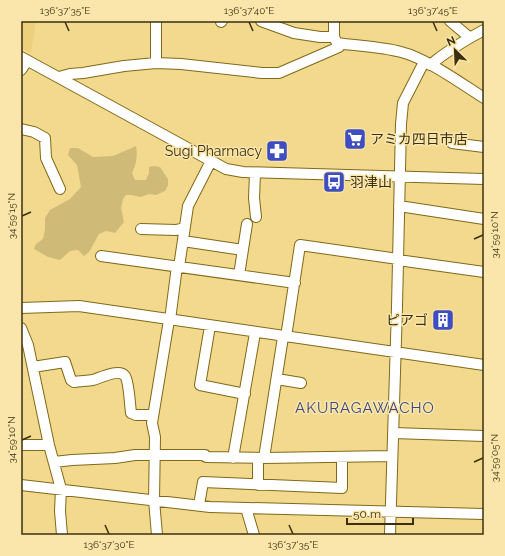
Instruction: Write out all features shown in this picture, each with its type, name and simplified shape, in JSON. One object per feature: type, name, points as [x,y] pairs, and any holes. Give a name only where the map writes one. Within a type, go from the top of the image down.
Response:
[{"type":"street","points":[[156,21],[156,63]]},
{"type":"street","points":[[261,21],[294,33],[401,52],[427,63],[484,98]]},
{"type":"street","points":[[59,77],[124,66],[156,63],[181,64],[262,73],[279,73],[339,47],[336,40],[334,21]]},
{"type":"street","points":[[450,21],[469,37]]},
{"type":"street","points":[[390,535],[400,136],[403,103],[427,63],[469,37],[484,30]]},
{"type":"street","points":[[21,70],[24,59],[226,169],[255,173],[484,179]]},
{"type":"street","points":[[21,129],[34,132],[45,138],[46,158],[60,189]]},
{"type":"street","points":[[452,143],[484,147]]},
{"type":"street","points":[[157,535],[154,500],[155,437],[153,432],[153,415],[188,206],[211,161]]},
{"type":"street","points":[[255,173],[254,198],[256,217]]},
{"type":"street","points":[[399,206],[484,219]]},
{"type":"street","points":[[239,275],[247,224]]},
{"type":"street","points":[[141,229],[176,230],[184,228]]},
{"type":"street","points":[[183,241],[243,250]]},
{"type":"street","points":[[258,485],[261,458],[295,283],[300,245],[484,272]]},
{"type":"street","points":[[102,256],[295,283]]},
{"type":"street","points":[[21,308],[79,306],[255,333],[484,365]]},
{"type":"street","points":[[210,326],[200,385],[245,394]]},
{"type":"street","points":[[21,328],[28,345],[49,445],[61,489],[60,511],[62,535]]},
{"type":"street","points":[[233,458],[255,333]]},
{"type":"street","points":[[33,367],[65,362],[71,380],[74,382],[94,380],[105,375],[124,374],[127,379],[131,413],[136,415],[153,415]]},
{"type":"street","points":[[277,379],[300,383]]},
{"type":"street","points":[[393,433],[484,436]]},
{"type":"street","points":[[21,445],[49,445]]},
{"type":"street","points":[[54,462],[154,455],[205,455],[206,457],[233,458],[342,458],[392,456]]},
{"type":"street","points":[[199,505],[203,482],[342,488],[342,458]]},
{"type":"street","points":[[21,485],[199,505],[246,508],[484,514]]},
{"type":"street","points":[[246,508],[254,535]]},
{"type":"shaded area","points":[[21,21],[36,21],[31,53],[21,48]]},
{"type":"shaded area","points":[[136,146],[137,153],[135,167],[132,173],[135,180],[146,180],[149,173],[149,167],[160,167],[168,179],[168,185],[165,191],[156,195],[149,194],[141,197],[126,195],[123,199],[121,208],[124,222],[115,233],[106,231],[99,234],[89,252],[84,256],[78,250],[70,251],[60,260],[48,257],[34,249],[36,244],[43,239],[45,218],[50,210],[70,199],[81,187],[77,165],[68,155],[70,148],[78,148],[93,157],[113,156]]},
{"type":"place","name":"アミカ四日市店","points":[[355,139]]},
{"type":"place","name":"Sugi Pharmacy","points":[[277,151]]},
{"type":"place","name":"羽津山","points":[[334,182]]},
{"type":"place","name":"ピアゴ","points":[[443,320]]},
{"type":"district","name":"AKURAGAWACHO","points":[[365,408]]}]
